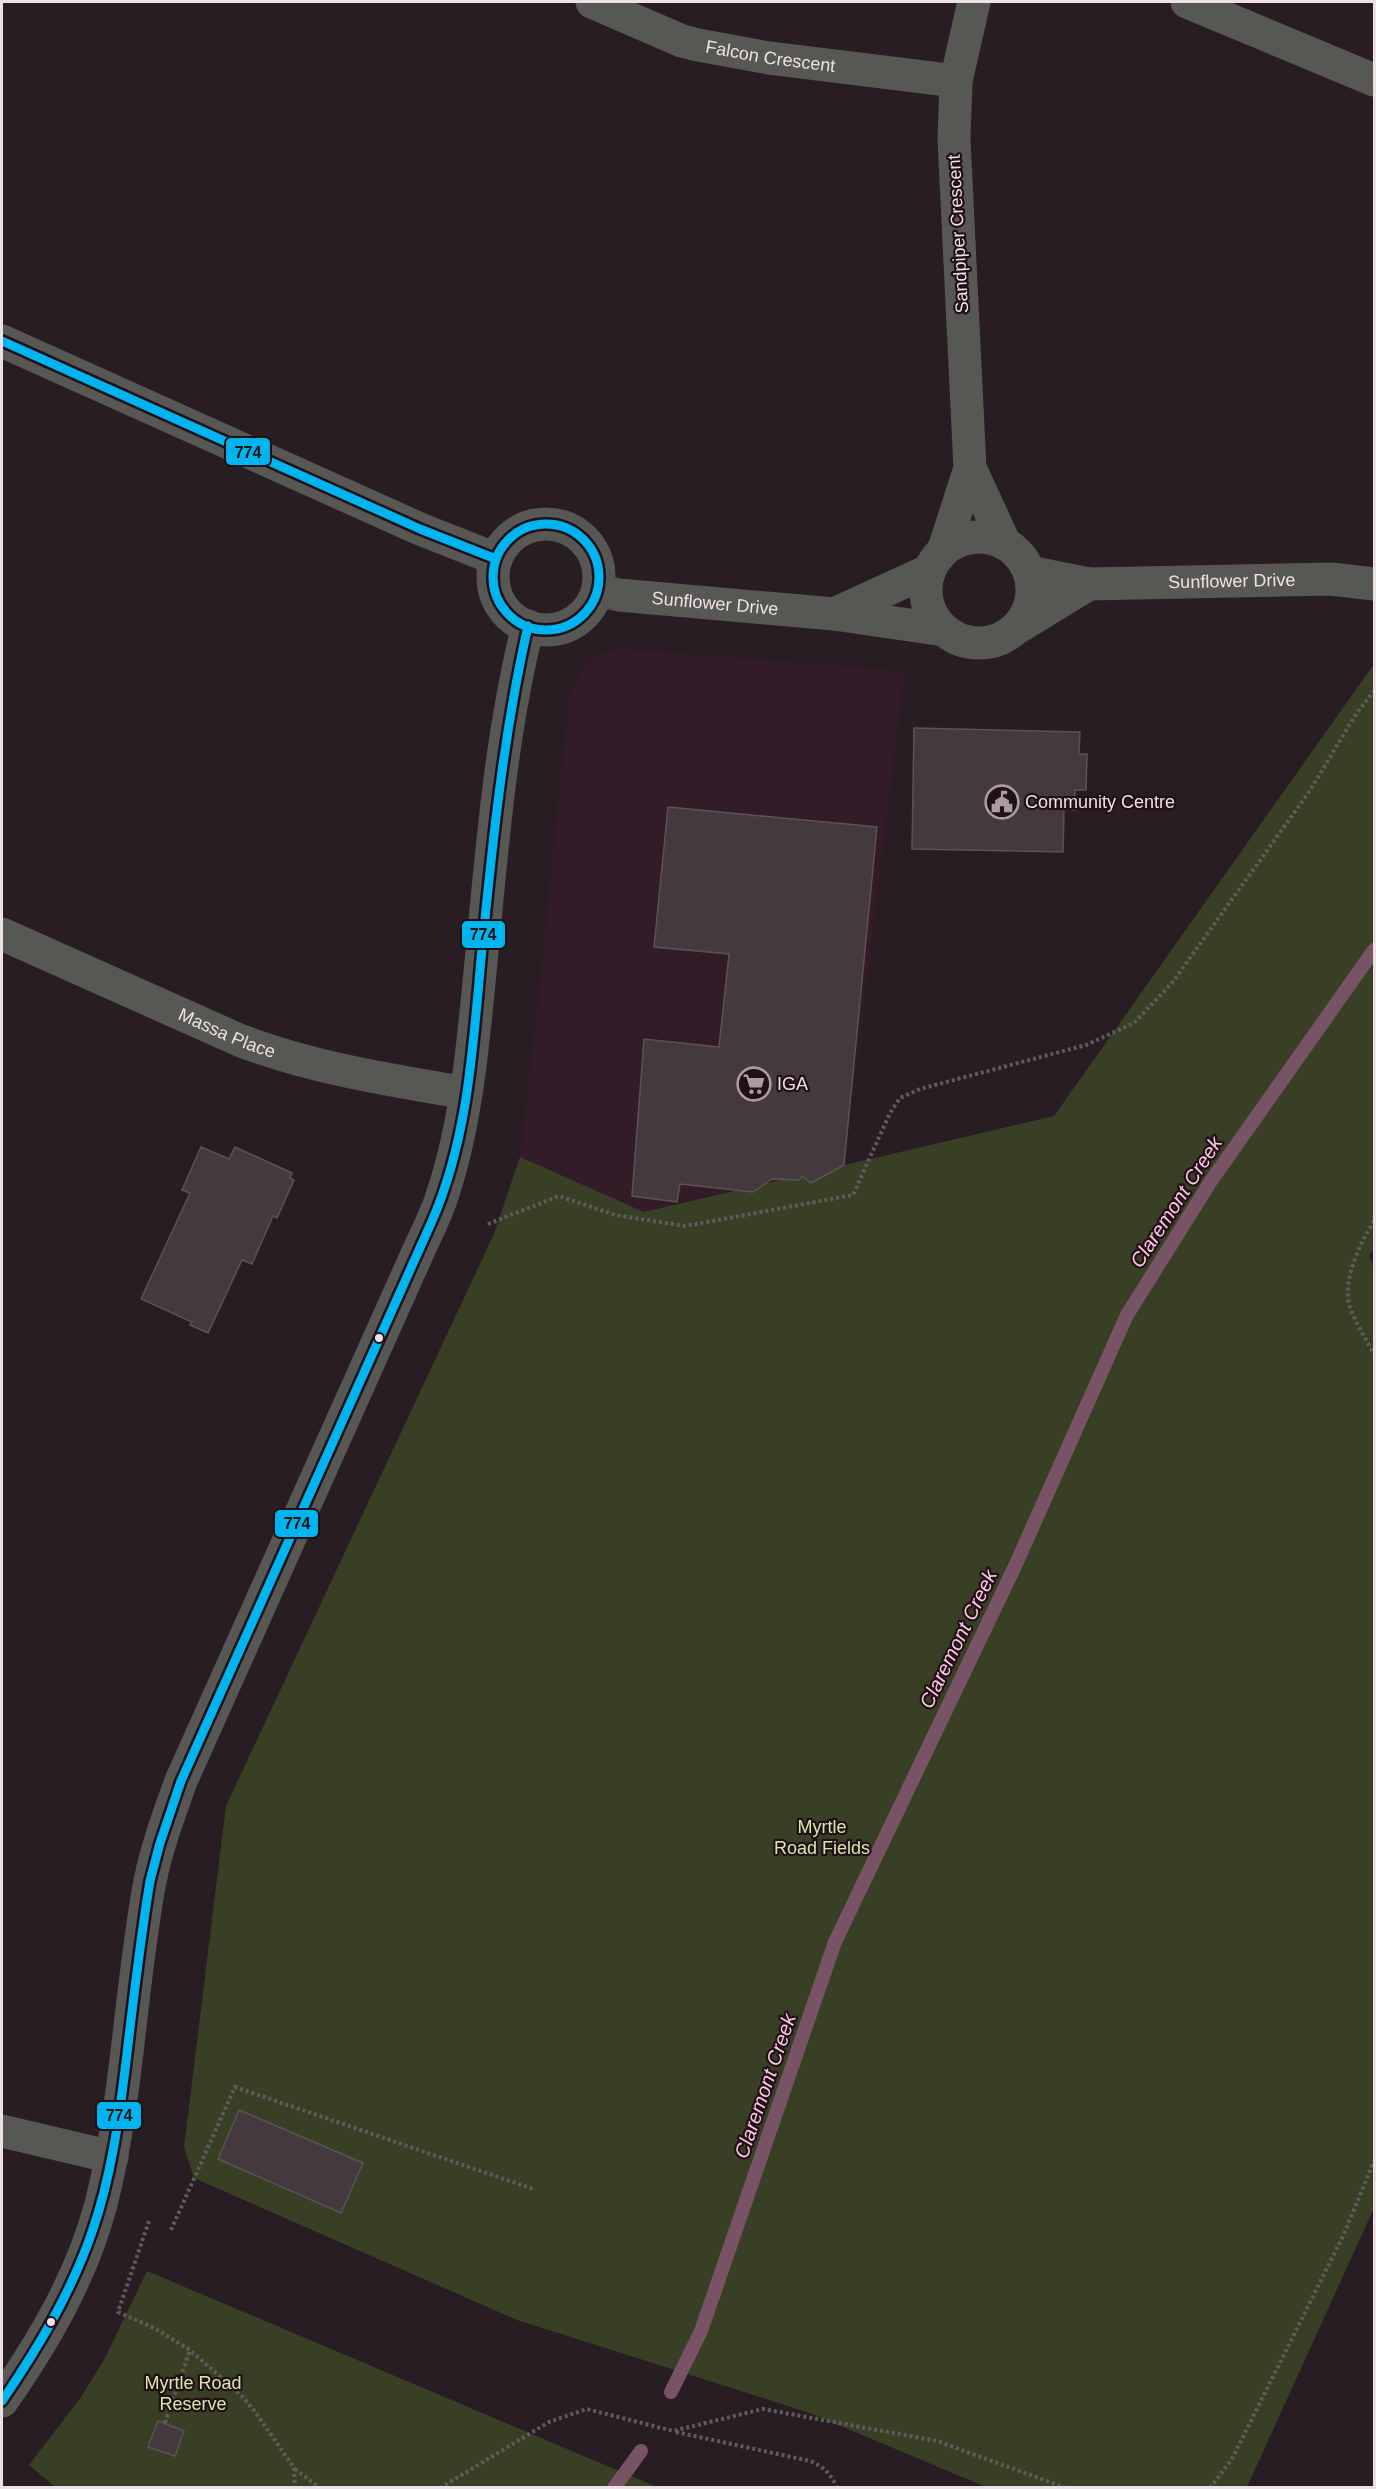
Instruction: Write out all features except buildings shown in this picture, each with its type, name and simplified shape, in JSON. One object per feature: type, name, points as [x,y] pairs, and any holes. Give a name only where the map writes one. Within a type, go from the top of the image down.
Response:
[{"type":"street","name":"Falcon Crescent","points":[[592,2],[682,41],[698,45],[769,58],[956,81]]},
{"type":"street","name":"Sandpiper Crescent","points":[[974,2],[956,81],[954,139],[970,468],[1005,544]]},
{"type":"street","points":[[1187,2],[1374,80]]},
{"type":"street","points":[[2,341],[420,529],[496,559]]},
{"type":"street","name":"Sandpiper Crescent","points":[[936,560],[970,468]]},
{"type":"street","points":[[552,524],[570,529],[584,540],[594,555],[599,572],[598,590],[592,603],[571,623],[557,628],[542,629],[528,626],[513,618],[502,607],[495,592],[493,575],[496,559],[504,544],[518,532],[534,525],[552,524]]},
{"type":"street","points":[[1017,628],[1029,608],[1032,590],[1029,572],[1020,556],[1005,544],[978,537],[960,540],[936,560],[925,590],[932,615],[944,630],[957,638],[975,643],[1001,638],[1089,584]]},
{"type":"street","name":"Sunflower Drive","points":[[834,614],[936,560]]},
{"type":"street","name":"Sunflower Drive","points":[[1029,572],[1089,584],[1331,579],[1374,584]]},
{"type":"street","name":"Sunflower Drive","points":[[598,590],[619,595],[834,614],[944,630]]},
{"type":"street","points":[[2,2402],[47,2332],[75,2277],[100,2206],[112,2157],[147,1898],[169,1814],[185,1770],[439,1203],[453,1155],[466,1093],[499,778],[509,708],[528,626]]},
{"type":"street","name":"Massa Place","points":[[2,934],[239,1040],[278,1055],[351,1072],[466,1093]]},
{"type":"street","points":[[2,2131],[112,2157]]},
{"type":"path","points":[[488,1224],[559,1196],[615,1215],[685,1226],[853,1195],[880,1132],[900,1098],[920,1089],[1086,1045],[1134,1023],[1179,974],[1309,792],[1356,714],[1374,691]]},
{"type":"path","points":[[1374,1221],[1361,1241],[1350,1273],[1349,1304],[1374,1355]]},
{"type":"path","points":[[171,2230],[235,2088],[533,2189]]},
{"type":"path","points":[[1210,2487],[1232,2459],[1344,2234],[1374,2161]]},
{"type":"path","points":[[149,2221],[118,2312],[154,2328],[190,2350],[241,2395],[294,2468],[320,2487]]},
{"type":"path","points":[[165,2423],[190,2350]]},
{"type":"path","points":[[440,2487],[549,2422],[587,2409],[673,2431],[810,2461],[821,2466],[837,2487]]},
{"type":"path","points":[[673,2431],[763,2409],[937,2440],[1066,2487]]},
{"type":"path","points":[[294,2468],[295,2487]]},
{"type":"shaded area","points":[[616,648],[905,671],[844,1165],[644,1212],[520,1157],[569,695],[588,661]]},
{"type":"green space","name":"Myrtle Road Fields","points":[[1374,664],[1374,1249],[1369,1256],[1374,1267],[1374,2208],[1247,2487],[986,2487],[807,2412],[517,2320],[194,2178],[184,2147],[226,1806],[494,1234],[520,1157],[644,1212],[1054,1116]]},
{"type":"green space","name":"Myrtle Road Reserve","points":[[147,2271],[657,2487],[56,2488],[29,2465],[81,2397],[105,2358]]},
{"type":"waterway","name":"Claremont Creek","points":[[671,2392],[701,2331],[835,1942],[1016,1564],[1127,1315],[1211,1181],[1374,950]]},
{"type":"waterway","name":"Claremont Creek","points":[[614,2488],[641,2451]]},
{"type":"transit line","name":"774","points":[[2,341],[420,529],[496,559]]},
{"type":"transit line","name":"774","points":[[546,524],[566,528],[583,540],[595,557],[599,577],[595,597],[583,614],[566,626],[546,630],[526,626],[509,614],[497,597],[493,577],[497,557],[509,540],[526,528],[546,524]]},
{"type":"transit line","name":"774","points":[[2,2401],[41,2340],[64,2298],[84,2255],[99,2212],[117,2127],[150,1881],[181,1781],[432,1221],[454,1158],[467,1092],[499,792],[519,667],[528,626]]},
{"type":"place","name":"Community Centre","points":[[1002,802]]},
{"type":"place","name":"IGA","points":[[754,1084]]}]
